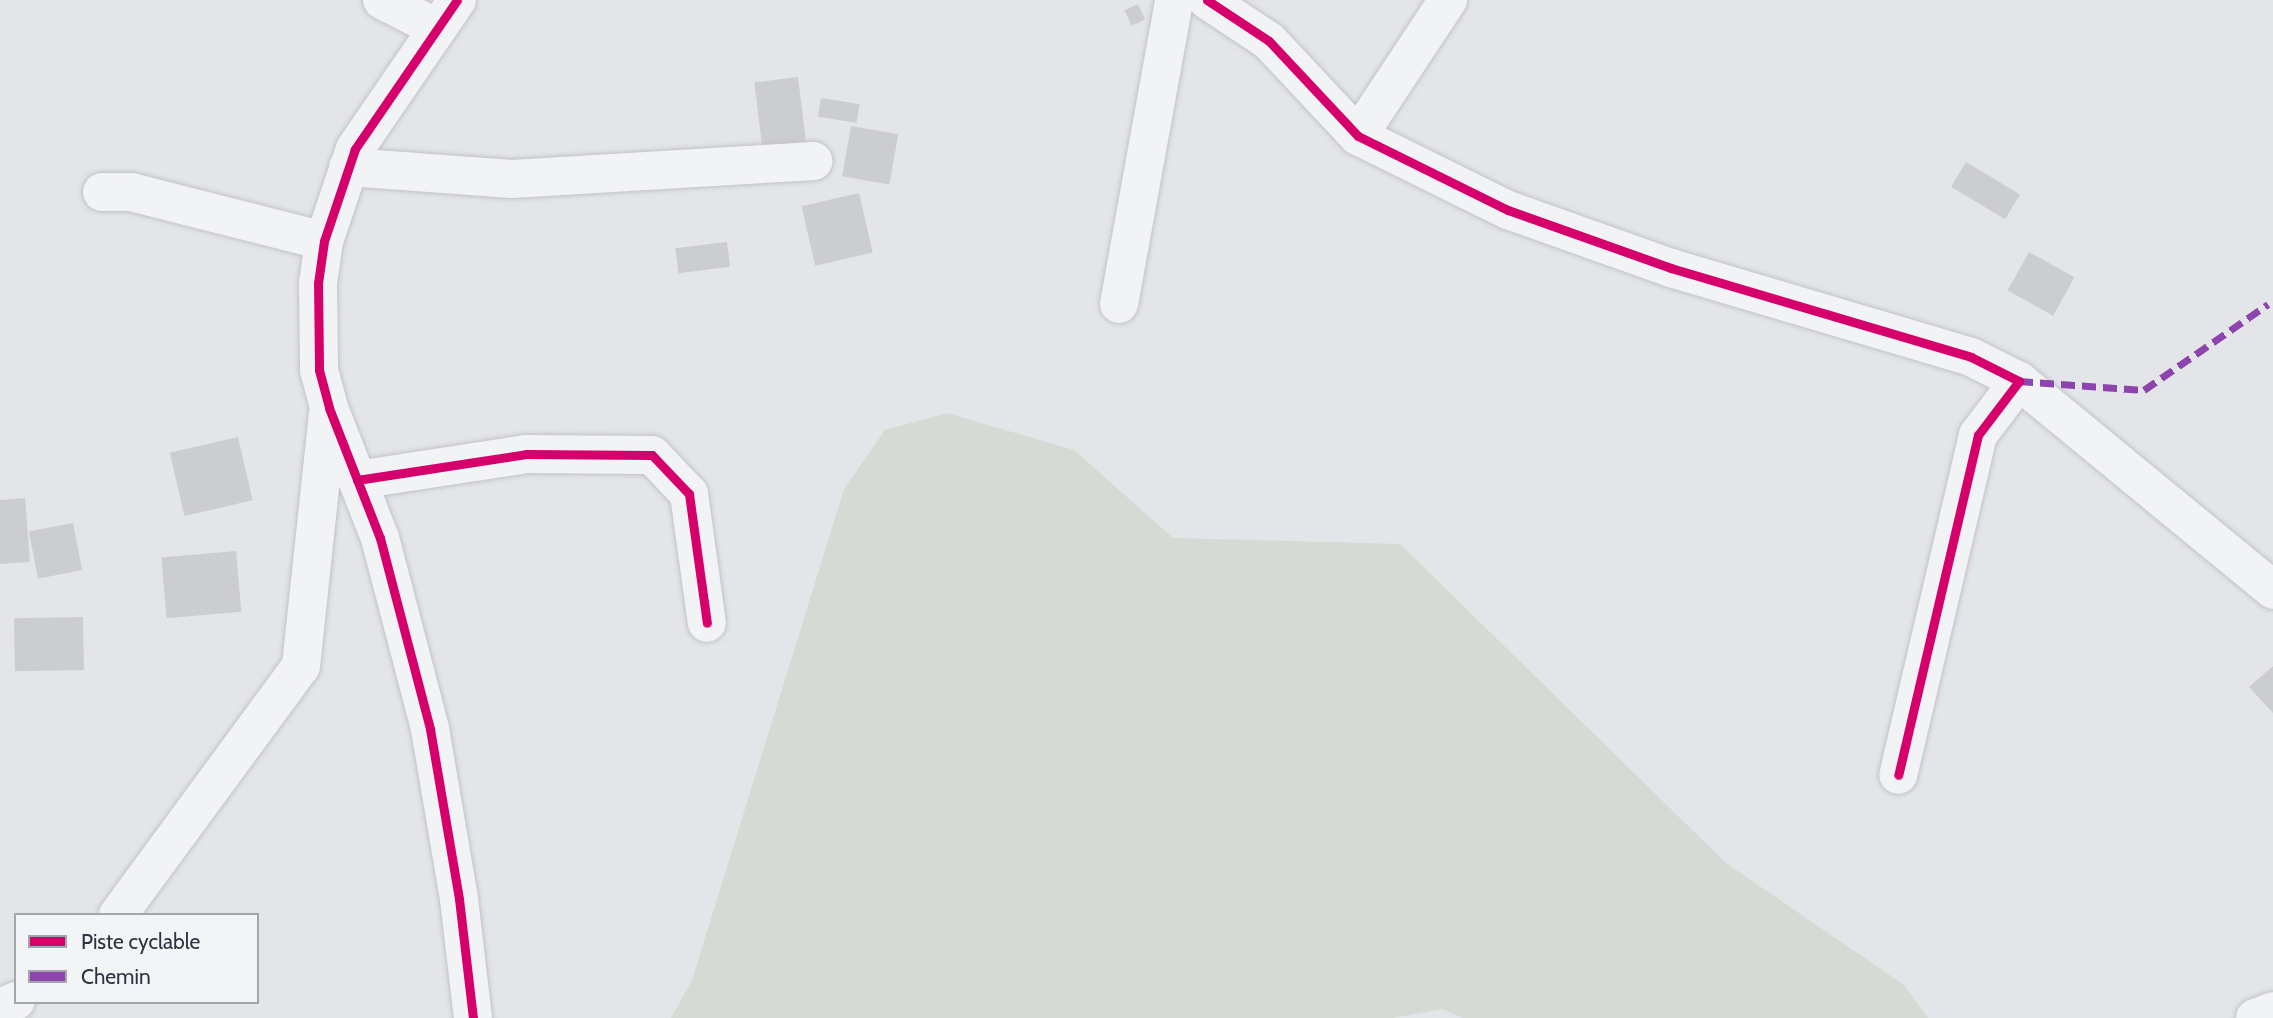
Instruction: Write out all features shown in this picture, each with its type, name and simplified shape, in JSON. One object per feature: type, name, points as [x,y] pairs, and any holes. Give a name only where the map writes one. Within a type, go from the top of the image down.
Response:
[{"type":"street","points":[[382,0],[447,14],[355,149],[348,167],[324,241],[318,283],[319,370],[329,408],[380,537],[430,729],[459,899],[473,1018]]},
{"type":"street","points":[[1119,304],[1174,0]]},
{"type":"street","points":[[1207,0],[1269,41],[1358,136],[1508,210],[1671,268],[1971,357],[2019,381],[2273,590]]},
{"type":"street","points":[[1358,136],[1448,0]]},
{"type":"street","points":[[348,167],[512,179],[813,161]]},
{"type":"street","points":[[102,192],[131,192],[324,241]]},
{"type":"street","points":[[1898,775],[1978,435],[2019,381]]},
{"type":"street","points":[[119,913],[302,666],[329,408]]},
{"type":"street","points":[[357,480],[526,454],[652,455],[689,494],[707,623]]},
{"type":"street","points":[[2255,1018],[2273,1011]]},
{"type":"shaded area","points":[[947,413],[1074,450],[1173,538],[1400,544],[1726,863],[1904,985],[1928,1018],[1462,1018],[1443,1009],[1392,1018],[671,1018],[692,980],[844,489],[885,430]]},
{"type":"building","points":[[1138,4],[1145,19],[1132,26],[1124,10]]},
{"type":"building","points":[[798,77],[807,149],[763,155],[754,82]]},
{"type":"building","points":[[821,98],[860,104],[857,123],[818,117]]},
{"type":"building","points":[[851,126],[898,134],[889,185],[842,176]]},
{"type":"building","points":[[1966,162],[2020,194],[2005,219],[1951,187]]},
{"type":"building","points":[[859,193],[873,252],[815,266],[802,206]]},
{"type":"building","points":[[727,242],[730,267],[678,273],[675,248]]},
{"type":"building","points":[[2029,252],[2074,277],[2053,316],[2008,290]]},
{"type":"building","points":[[238,437],[253,500],[184,516],[170,453]]},
{"type":"building","points":[[25,498],[30,562],[0,564],[0,500]]},
{"type":"building","points":[[73,523],[82,570],[38,579],[29,532]]},
{"type":"building","points":[[236,551],[241,612],[167,618],[161,558]]},
{"type":"building","points":[[83,617],[84,670],[15,671],[14,618]]},
{"type":"building","points":[[2273,666],[2273,713],[2249,687]]},
{"type":"marked path","points":[[2019,381],[2144,390],[2268,304]]},
{"type":"cycle path","points":[[457,0],[355,149],[324,241],[318,283],[319,370],[329,408],[380,538],[430,729],[459,899],[473,1018]]},
{"type":"cycle path","points":[[1207,0],[1269,41],[1358,136],[1508,210],[1671,268],[1971,357],[2019,381],[1978,435],[1898,775]]},
{"type":"cycle path","points":[[357,480],[526,454],[652,455],[689,494],[707,623]]}]
